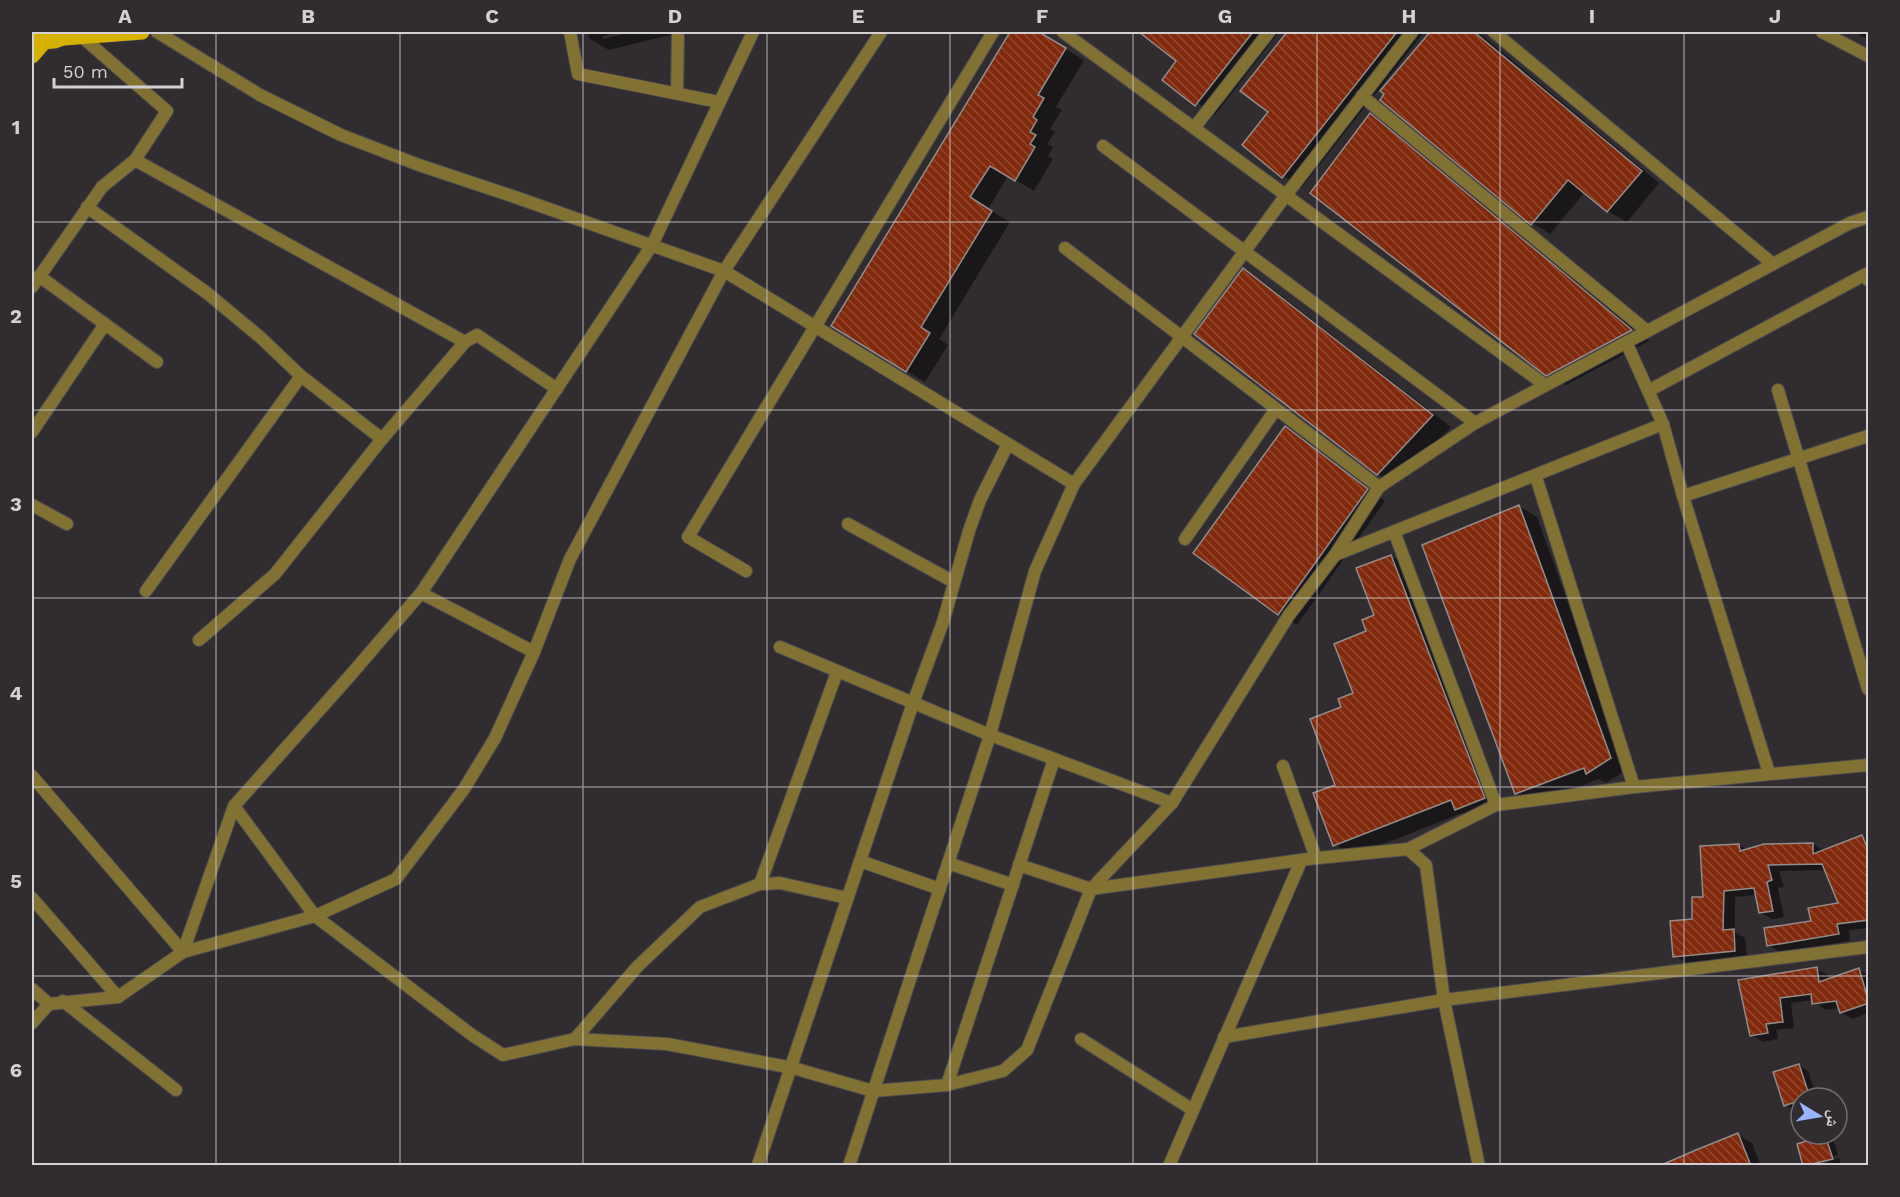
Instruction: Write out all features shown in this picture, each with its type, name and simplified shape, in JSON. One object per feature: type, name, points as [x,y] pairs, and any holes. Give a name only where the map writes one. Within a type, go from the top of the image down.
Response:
[{"type":"main road","points":[[32,32],[45,42]]},
{"type":"main road","points":[[32,56],[45,42],[71,35],[142,32]]},
{"type":"street","points":[[157,32],[260,95],[341,135],[419,165],[724,271],[1074,484]]},
{"type":"street","points":[[570,32],[578,74],[718,102]]},
{"type":"street","points":[[677,93],[678,32]]},
{"type":"street","points":[[183,952],[234,806],[421,593],[652,245],[753,32]]},
{"type":"street","points":[[32,1023],[50,1004],[63,1000],[118,997],[183,952],[315,916],[396,879],[464,789],[495,738],[534,652],[570,559],[724,271],[881,32]]},
{"type":"street","points":[[746,571],[688,537],[993,32]]},
{"type":"street","points":[[1063,32],[1545,386]]},
{"type":"street","points":[[1194,128],[1269,32]]},
{"type":"street","points":[[849,1166],[990,735],[1035,571],[1074,484],[1286,195],[1412,32]]},
{"type":"street","points":[[1494,32],[1773,264]]},
{"type":"street","points":[[1822,32],[1869,56]]},
{"type":"street","points":[[32,287],[102,187],[135,160],[167,111],[71,35]]},
{"type":"street","points":[[1362,96],[1647,331]]},
{"type":"street","points":[[1102,147],[1475,423]]},
{"type":"street","points":[[135,160],[465,342]]},
{"type":"street","points":[[87,207],[207,293],[260,337],[301,376],[382,439]]},
{"type":"street","points":[[234,806],[315,916],[472,1035],[503,1055],[575,1039],[667,1044],[793,1068],[873,1091],[947,1085],[1003,1071],[1028,1050],[1091,890],[1172,803],[1289,615],[1335,555],[1379,487],[1475,423],[1627,344],[1647,331],[1850,223],[1869,217]]},
{"type":"street","points":[[1065,248],[1379,487]]},
{"type":"street","points":[[1650,390],[1866,274],[1869,280]]},
{"type":"street","points":[[39,276],[158,362]]},
{"type":"street","points":[[32,432],[105,324]]},
{"type":"street","points":[[199,640],[275,574],[382,439],[465,342],[477,334],[557,389]]},
{"type":"street","points":[[1627,344],[1664,424],[1683,496],[1769,773]]},
{"type":"street","points":[[146,591],[301,376]]},
{"type":"street","points":[[1778,390],[1869,689]]},
{"type":"street","points":[[1185,538],[1276,409]]},
{"type":"street","points":[[1335,555],[1395,534],[1664,424]]},
{"type":"street","points":[[1683,496],[1869,436]]},
{"type":"street","points":[[758,1165],[793,1068],[847,898],[980,500],[1008,444]]},
{"type":"street","points":[[1536,477],[1634,787]]},
{"type":"street","points":[[32,505],[67,524]]},
{"type":"street","points":[[848,524],[954,582]]},
{"type":"street","points":[[1395,534],[1496,805]]},
{"type":"street","points":[[421,593],[534,652]]},
{"type":"street","points":[[780,647],[990,735],[1172,803]]},
{"type":"street","points":[[760,884],[837,672]]},
{"type":"street","points":[[947,1085],[1054,759]]},
{"type":"street","points":[[1019,865],[1091,890],[1316,858],[1408,849],[1496,805],[1634,787],[1869,765]]},
{"type":"street","points":[[1283,766],[1316,858]]},
{"type":"street","points":[[32,776],[183,952]]},
{"type":"street","points":[[1408,849],[1426,865],[1444,1000],[1479,1166]]},
{"type":"street","points":[[860,861],[940,889]]},
{"type":"street","points":[[1169,1166],[1301,861]]},
{"type":"street","points":[[948,863],[1013,885]]},
{"type":"street","points":[[575,1039],[637,967],[700,906],[760,884],[780,883],[847,898]]},
{"type":"street","points":[[32,898],[118,997]]},
{"type":"street","points":[[1224,1037],[1444,1000],[1869,947]]},
{"type":"street","points":[[32,989],[50,1004]]},
{"type":"street","points":[[63,1000],[176,1090]]},
{"type":"street","points":[[1081,1039],[1193,1110]]},
{"type":"building","points":[[1010,32],[1039,32],[1066,48],[1038,95],[1044,98],[1033,117],[1037,120],[1030,132],[1036,135],[1030,144],[1035,147],[1015,181],[990,166],[970,197],[992,211],[921,327],[930,333],[906,372],[831,326]]},
{"type":"building","points":[[1139,32],[1253,32],[1195,106],[1162,80],[1176,61]]},
{"type":"building","points":[[1287,32],[1397,32],[1282,178],[1242,145],[1268,112],[1240,91]]},
{"type":"building","points":[[1430,32],[1474,32],[1642,171],[1607,212],[1568,180],[1531,225],[1380,100],[1384,94],[1380,91]]},
{"type":"building","points":[[1370,113],[1632,330],[1546,376],[1310,193]]},
{"type":"building","points":[[1243,268],[1433,415],[1377,475],[1194,334]]},
{"type":"building","points":[[1285,426],[1368,489],[1278,615],[1193,553]]},
{"type":"building","points":[[1519,505],[1611,758],[1586,774],[1584,768],[1515,794],[1422,545]]},
{"type":"building","points":[[1391,555],[1485,798],[1455,810],[1451,800],[1333,846],[1313,793],[1335,785],[1310,719],[1341,707],[1338,699],[1353,693],[1334,644],[1366,631],[1362,620],[1374,615],[1356,568]]},
{"type":"building","points":[[1862,835],[1869,852],[1869,920],[1837,924],[1839,934],[1767,946],[1764,928],[1811,921],[1808,908],[1838,903],[1822,864],[1768,865],[1772,880],[1767,882],[1773,911],[1759,913],[1754,888],[1724,891],[1723,930],[1734,929],[1735,951],[1673,957],[1670,921],[1692,919],[1692,897],[1703,897],[1700,846],[1739,844],[1740,851],[1764,844],[1813,843],[1813,854]]},
{"type":"building","points":[[1817,967],[1819,982],[1859,968],[1869,1003],[1840,1013],[1836,1001],[1812,1004],[1811,994],[1780,998],[1783,1022],[1766,1024],[1768,1033],[1750,1036],[1738,980]]},
{"type":"building","points":[[1799,1064],[1806,1086],[1789,1086],[1789,1104],[1784,1106],[1773,1072]]},
{"type":"building","points":[[1738,1133],[1751,1166],[1659,1166],[1696,1150]]},
{"type":"building","points":[[1798,1146],[1829,1146],[1833,1159],[1803,1166]]}]
